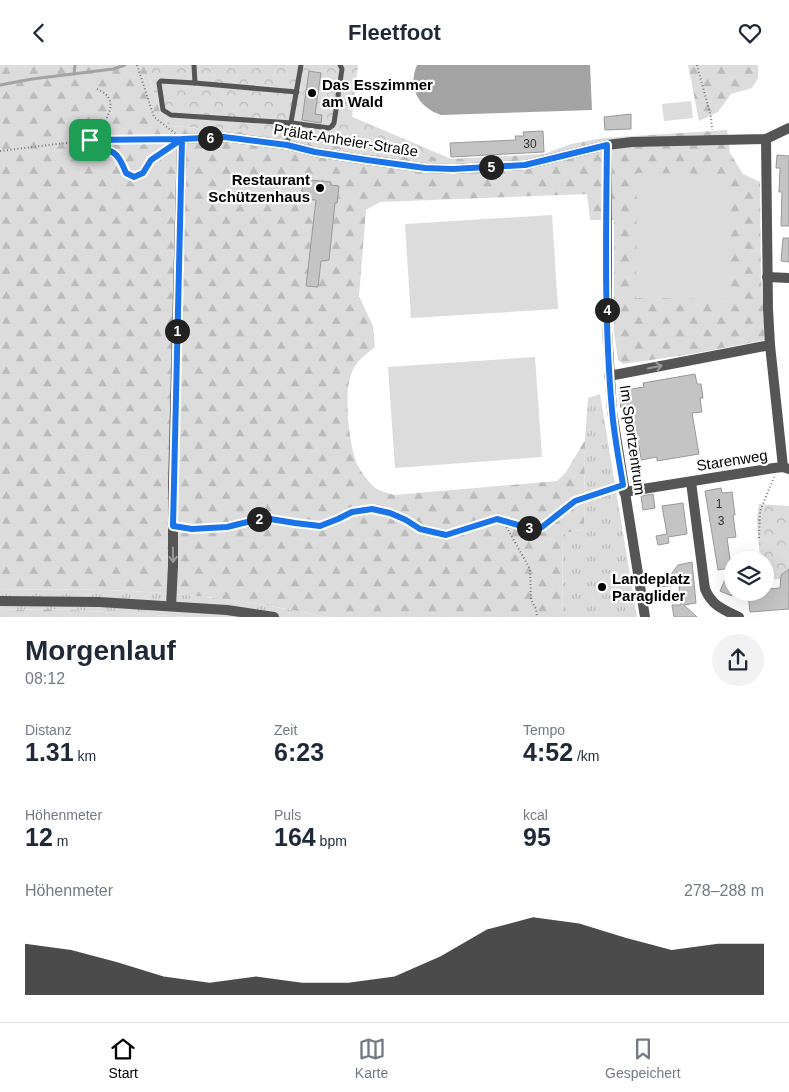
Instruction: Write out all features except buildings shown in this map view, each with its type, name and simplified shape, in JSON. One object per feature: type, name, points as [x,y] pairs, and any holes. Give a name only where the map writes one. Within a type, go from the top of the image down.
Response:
[{"type":"street","name":"Prälat-Anheier-Straße","points":[[182,139],[224,137],[287,145],[315,152],[359,159],[425,168],[453,169],[525,165],[607,145],[632,142],[766,139],[789,128]]},
{"type":"street","points":[[171,606],[182,139]]},
{"type":"street","name":"Starenweg","points":[[624,488],[690,482],[783,468],[770,345],[767,277],[766,139]]},
{"type":"street","name":"Im Sportzentrum","points":[[607,145],[606,248],[609,376],[612,411],[645,617]]},
{"type":"street","points":[[767,277],[789,278]]},
{"type":"street","points":[[609,376],[770,345]]},
{"type":"street","points":[[690,482],[706,589],[710,599],[718,608],[739,617]]},
{"type":"street","points":[[0,601],[98,601],[227,610],[274,617]]},
{"type":"lane","points":[[194,65],[195,83]]},
{"type":"lane","points":[[287,145],[300,65]]},
{"type":"lane","points":[[297,91],[161,81],[159,83],[163,110],[171,115],[292,123],[326,129],[332,126],[342,69],[340,65]]},
{"type":"path","points":[[137,65],[154,117],[182,139]]},
{"type":"path","points":[[697,65],[711,117],[714,140]]},
{"type":"path","points":[[90,140],[110,115],[110,100],[104,92],[97,89]]},
{"type":"path","points":[[0,151],[90,140],[182,139]]},
{"type":"path","points":[[90,140],[92,147],[116,152],[126,173],[134,177],[143,173],[151,160],[182,139]]},
{"type":"path","points":[[759,538],[760,511],[783,468]]},
{"type":"path","points":[[173,526],[192,529],[227,527],[264,518],[320,526],[352,512],[372,509],[390,513],[420,529],[446,535],[497,519],[536,530],[575,501],[624,488]]},
{"type":"path","points":[[503,521],[530,569],[531,600],[536,609],[537,617]]},
{"type":"green space","points":[[0,65],[145,65],[160,111],[172,126],[226,130],[349,146],[352,117],[451,159],[544,154],[571,144],[603,138],[727,130],[730,153],[743,174],[760,182],[761,277],[765,340],[692,354],[623,364],[618,360],[614,333],[614,220],[590,220],[587,194],[380,202],[366,210],[359,296],[373,326],[375,347],[356,364],[349,381],[348,392],[348,418],[357,464],[373,486],[380,491],[394,495],[557,481],[566,472],[585,440],[584,529],[562,534],[563,617],[325,617],[245,602],[163,593],[81,589],[0,590]]},
{"type":"green space","points":[[145,65],[358,65],[352,117],[451,159],[226,130],[172,126],[160,111]]},
{"type":"green space","points":[[688,65],[758,65],[758,78],[752,88],[731,94],[718,112],[699,121]]},
{"type":"green space","points":[[691,101],[693,118],[664,121],[662,104]]},
{"type":"green space","points":[[637,173],[726,174],[725,299],[636,298]]},
{"type":"green space","points":[[552,215],[558,309],[411,318],[405,224]]},
{"type":"green space","points":[[535,357],[542,457],[395,468],[388,367]]},
{"type":"green space","points":[[600,394],[637,617],[563,617],[562,534],[584,529],[585,440],[588,398]]},
{"type":"green space","points":[[759,504],[789,506],[789,578],[774,579],[774,551],[759,551],[757,520]]},
{"type":"green space","points":[[81,589],[163,593],[245,602],[325,617],[188,617],[53,609],[0,610],[0,590]]},
{"type":"green space","points":[[53,609],[188,617],[0,617],[0,610]]},
{"type":"shaded area","points":[[417,65],[590,65],[592,110],[441,115],[433,112],[417,96],[413,82]]},
{"type":"waterway","points":[[74,74],[75,65]]},
{"type":"waterway","points":[[0,85],[113,69],[125,65]]},
{"type":"place","name":"Das Esszimmer am Wald","points":[[312,93]]},
{"type":"place","name":"Restaurant Schützenhaus","points":[[320,188]]},
{"type":"place","name":"Landeplatz Paraglider","points":[[602,587]]},
{"type":"route","points":[[90,140],[92,147],[116,152],[126,173],[134,177],[143,173],[151,160],[182,139],[224,137],[300,147],[315,152],[367,160],[425,168],[453,169],[539,163],[607,145],[606,248],[609,376],[616,446],[623,485],[575,501],[536,530],[497,519],[446,535],[420,529],[390,513],[372,509],[352,512],[320,526],[264,518],[227,527],[192,529],[173,526],[182,139],[130,138],[90,140]]}]
